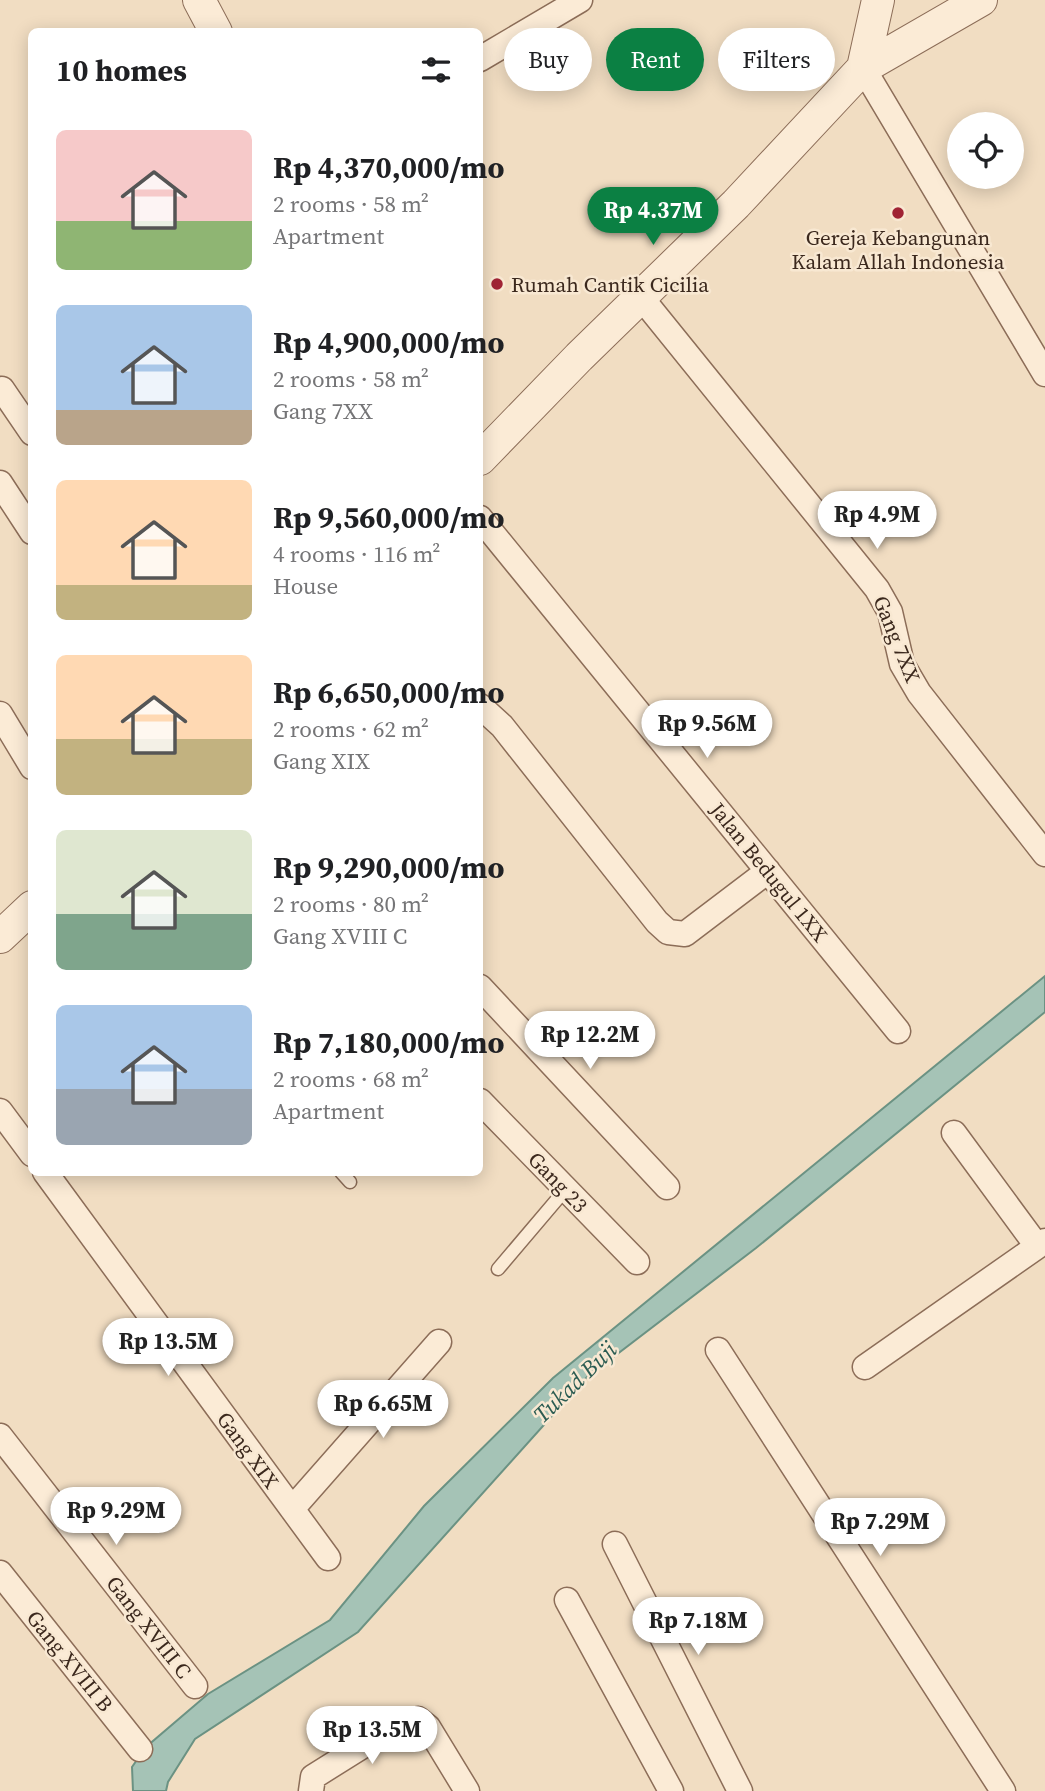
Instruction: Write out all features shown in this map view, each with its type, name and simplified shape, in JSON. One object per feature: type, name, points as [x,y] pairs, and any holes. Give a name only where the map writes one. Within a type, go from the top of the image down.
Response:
[{"type":"street","points":[[199,0],[214,28]]},
{"type":"street","points":[[483,57],[580,0]]},
{"type":"street","points":[[878,0],[863,68],[1045,374]]},
{"type":"street","points":[[483,456],[640,296],[736,204],[863,68],[981,0]]},
{"type":"street","name":"Gang 7XX","points":[[640,296],[877,589],[890,612],[902,664],[919,693],[1045,854]]},
{"type":"street","points":[[2,389],[28,427]]},
{"type":"street","points":[[0,483],[28,526]]},
{"type":"street","name":"Jalan Bedugul 1XX","points":[[483,523],[898,1031]]},
{"type":"street","points":[[483,709],[502,726],[657,922],[668,932],[685,934],[768,871]]},
{"type":"street","points":[[0,715],[28,760]]},
{"type":"street","points":[[0,937],[28,911]]},
{"type":"street","points":[[483,990],[667,1187]]},
{"type":"street","name":"Gang 23","points":[[483,1104],[637,1262]]},
{"type":"street","points":[[0,1111],[28,1149]]},
{"type":"street","points":[[865,1367],[1041,1243],[954,1133]]},
{"type":"street","name":"Gang XIX","points":[[48,1176],[328,1558]]},
{"type":"street","points":[[292,1509],[439,1342]]},
{"type":"street","points":[[718,1350],[1003,1791]]},
{"type":"street","name":"Gang XVIII C","points":[[0,1436],[195,1686]]},
{"type":"street","points":[[615,1544],[740,1791]]},
{"type":"street","name":"Gang XVIII B","points":[[0,1573],[140,1749]]},
{"type":"street","points":[[567,1600],[671,1791]]},
{"type":"street","points":[[311,1791],[313,1777],[396,1725],[418,1719],[428,1727],[467,1791]]},
{"type":"lane","points":[[498,1269],[565,1190]]},
{"type":"water","name":"Tukad Buji","points":[[1045,976],[1045,1012],[756,1248],[586,1378],[358,1632],[195,1739],[168,1782],[166,1791],[133,1791],[132,1767],[146,1747],[208,1694],[330,1620],[424,1506],[553,1378]]},
{"type":"place","name":"Gereja Kebangunan Kalam Allah Indonesia","points":[[898,213]]},
{"type":"place","name":"Rumah Cantik Cicilia","points":[[497,284]]}]
